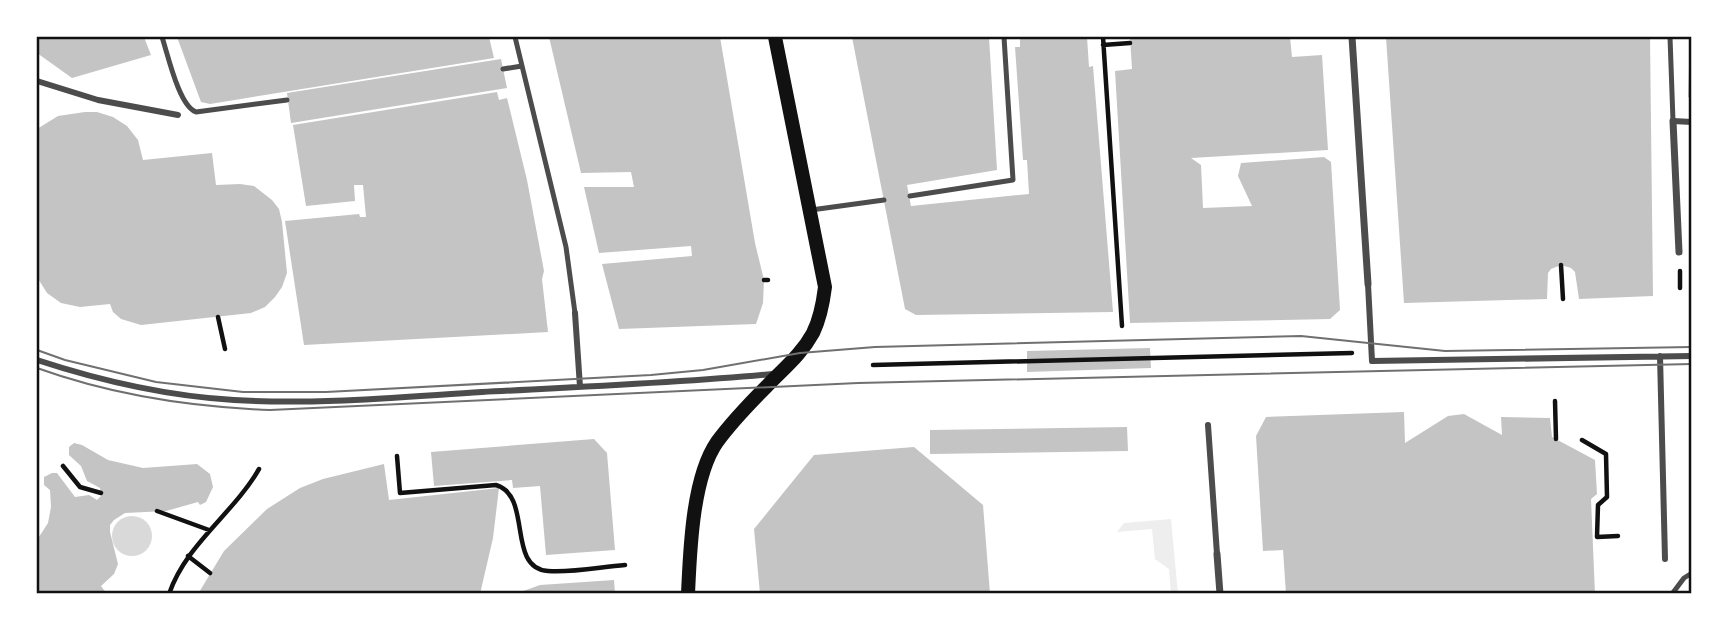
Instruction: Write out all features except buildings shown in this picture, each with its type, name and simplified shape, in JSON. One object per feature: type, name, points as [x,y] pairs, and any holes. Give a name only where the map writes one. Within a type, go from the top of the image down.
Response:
[{"type":"main road","points":[[688,594],[698,495],[716,443],[800,354],[821,311],[825,287],[775,37]]},
{"type":"street","points":[[1352,37],[1372,361],[1692,356]]},
{"type":"street","points":[[37,81],[98,100],[178,115]]},
{"type":"street","points":[[1679,252],[1673,121],[1692,122]]},
{"type":"street","points":[[575,313],[580,387]]},
{"type":"street","points":[[1660,356],[1665,559]]},
{"type":"street","points":[[37,360],[146,389],[235,400],[336,400],[779,374]]},
{"type":"street","points":[[1208,425],[1220,594]]},
{"type":"lane","points":[[162,37],[183,99],[191,110],[196,112],[287,100]]},
{"type":"lane","points":[[515,37],[566,247],[575,313]]},
{"type":"lane","points":[[910,196],[1013,180],[1004,37]]},
{"type":"lane","points":[[1670,37],[1673,121]]},
{"type":"lane","points":[[503,69],[522,66]]},
{"type":"lane","points":[[808,210],[884,200]]},
{"type":"lane","points":[[1672,594],[1684,578],[1692,573]]},
{"type":"path","points":[[1102,37],[1122,326]]},
{"type":"path","points":[[1103,45],[1130,43]]},
{"type":"path","points":[[1561,265],[1563,299]]},
{"type":"path","points":[[218,317],[225,349]]},
{"type":"path","points":[[873,366],[1349,352],[1372,361]]},
{"type":"path","points":[[1555,401],[1556,439]]},
{"type":"path","points":[[1582,440],[1606,454],[1607,497],[1598,505],[1597,537],[1618,536]]},
{"type":"path","points":[[397,456],[400,493],[496,485],[503,487],[515,504],[526,556],[533,566],[546,571],[625,565]]},
{"type":"path","points":[[63,466],[80,487],[101,493]]},
{"type":"path","points":[[169,594],[188,556],[248,488],[259,469]]},
{"type":"path","points":[[158,512],[209,530]]},
{"type":"path","points":[[188,556],[209,573]]},
{"type":"shaded area","points":[[132,516],[146,522],[152,536],[146,550],[132,556],[118,550],[112,536],[118,522]]},
{"type":"shaded area","points":[[1171,519],[1178,594],[1171,594],[1169,569],[1155,559],[1152,529],[1117,532],[1124,523]]},
{"type":"tram line","points":[[37,350],[65,360],[156,382],[243,392],[326,392],[651,375],[703,370],[800,353],[875,347],[1301,336],[1445,351],[1692,347]]},
{"type":"tram line","points":[[37,368],[94,386],[152,398],[270,410],[858,383],[1692,364]]}]
